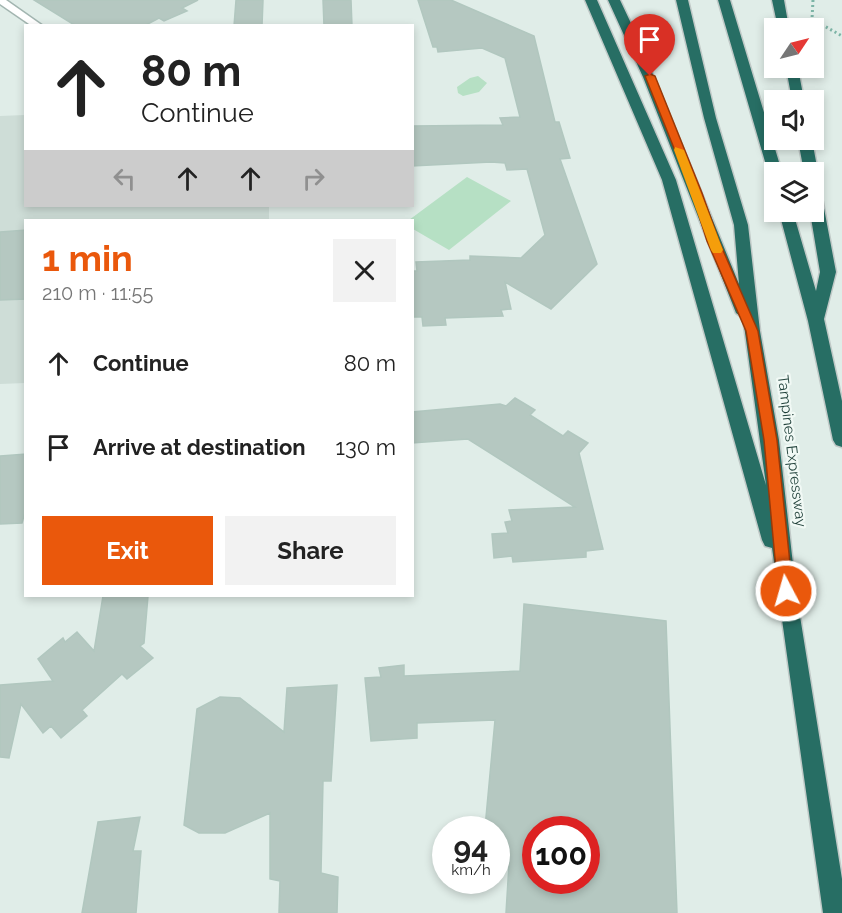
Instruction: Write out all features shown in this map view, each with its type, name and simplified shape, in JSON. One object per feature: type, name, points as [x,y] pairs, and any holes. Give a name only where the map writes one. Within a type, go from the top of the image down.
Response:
[{"type":"highway","points":[[591,0],[669,180],[786,591]]},
{"type":"highway","points":[[608,41],[609,0]]},
{"type":"highway","points":[[614,0],[641,55],[697,193],[713,241],[752,331]]},
{"type":"highway","name":"Tampines Expressway","points":[[682,0],[710,118],[741,225],[752,331],[770,440],[786,591],[835,913]]},
{"type":"highway","points":[[724,0],[772,162]]},
{"type":"highway","points":[[778,0],[782,18]]},
{"type":"highway","points":[[789,222],[816,321],[842,440]]},
{"type":"highway","points":[[816,321],[828,273],[819,222]]},
{"type":"lane","points":[[0,0],[36,24]]},
{"type":"path","points":[[813,0],[812,19],[842,36]]},
{"type":"shaded area","points":[[24,115],[24,207],[269,207],[269,219],[24,219],[24,383],[0,384],[0,116]]},
{"type":"green space","points":[[478,76],[487,83],[479,92],[463,96],[458,93],[457,87],[470,78]]},
{"type":"green space","points":[[467,177],[511,201],[449,250],[414,230],[414,219],[410,219]]},
{"type":"building","points":[[34,0],[198,0],[182,8],[187,11],[164,21],[159,18],[148,24],[73,24]]},
{"type":"building","points":[[236,0],[263,0],[262,24],[234,24]]},
{"type":"building","points":[[323,0],[351,0],[352,24],[324,24]]},
{"type":"building","points":[[418,0],[451,0],[534,36],[555,122],[559,122],[570,158],[560,159],[597,264],[551,309],[505,282],[511,309],[501,310],[503,316],[445,318],[446,325],[423,326],[422,317],[414,317],[416,262],[470,260],[470,256],[521,258],[545,235],[527,169],[507,170],[505,163],[491,162],[414,166],[414,126],[503,125],[500,118],[520,117],[505,58],[482,48],[438,52],[437,47],[433,47]]},
{"type":"building","points":[[24,230],[24,299],[0,300],[0,232]]},
{"type":"building","points":[[515,398],[535,410],[530,415],[563,436],[568,431],[588,443],[579,453],[603,549],[586,551],[586,557],[513,562],[512,556],[494,558],[492,534],[508,533],[505,522],[512,521],[509,510],[575,507],[468,439],[414,443],[414,412],[500,404],[506,406]]},
{"type":"building","points":[[24,454],[22,523],[0,524],[0,456]]},
{"type":"building","points":[[103,597],[148,597],[144,643],[140,646],[153,658],[127,679],[122,674],[82,710],[87,716],[61,738],[51,726],[43,733],[21,704],[9,758],[0,757],[0,685],[53,681],[38,659],[63,638],[65,642],[77,632],[94,651]]},
{"type":"building","points":[[524,604],[666,621],[677,913],[506,913],[507,894],[510,894],[510,816],[486,816],[495,720],[417,723],[417,738],[371,741],[365,678],[381,677],[379,668],[404,665],[404,676],[520,671]]},
{"type":"building","points":[[337,685],[331,781],[323,781],[321,873],[338,877],[337,913],[279,913],[280,881],[270,879],[270,813],[225,833],[199,833],[184,825],[197,709],[220,697],[240,698],[284,732],[287,688]]},
{"type":"building","points":[[140,817],[133,851],[141,851],[136,913],[82,913],[98,822]]},
{"type":"slow traffic","points":[[679,150],[717,250]]},
{"type":"route","points":[[650,76],[697,193],[713,241],[752,331],[770,440],[786,591]]}]
